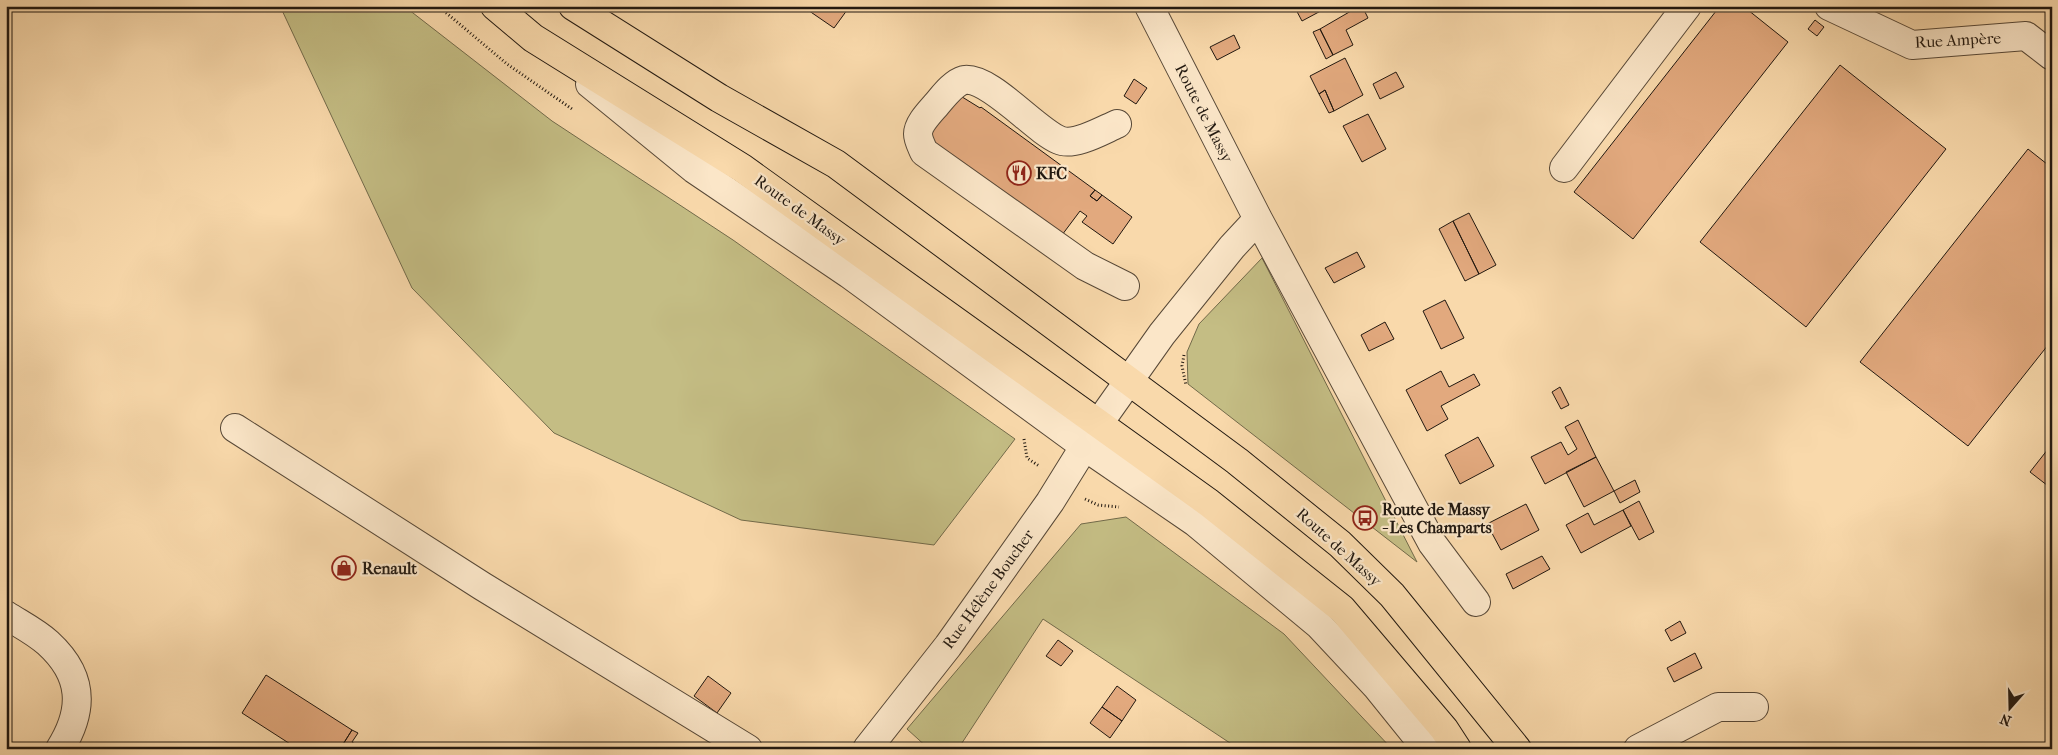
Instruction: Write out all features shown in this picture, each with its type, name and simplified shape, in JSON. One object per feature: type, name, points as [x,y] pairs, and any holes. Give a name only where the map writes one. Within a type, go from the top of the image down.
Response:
[{"type":"main road","name":"Route de Massy","points":[[495,6],[533,38],[742,168],[1092,435],[1209,503],[1342,609],[1444,729],[1457,749]]},
{"type":"main road","name":"Route de Massy","points":[[573,6],[719,98],[836,164],[1237,460],[1340,544],[1392,595],[1517,749]]},
{"type":"street","name":"Route de Massy","points":[[1149,6],[1258,219],[1432,543],[1476,602]]},
{"type":"street","points":[[1564,168],[1687,6]]},
{"type":"street","name":"Rue Ampère","points":[[1832,7],[1912,45],[2026,36],[2052,56]]},
{"type":"street","points":[[1117,124],[1076,141],[1060,141],[992,90],[974,80],[962,80],[949,90],[930,112],[921,125],[918,134],[924,152],[1085,266],[1126,286]]},
{"type":"street","points":[[1258,219],[1232,247],[1173,320],[1092,435],[1312,618],[1377,687],[1427,749]]},
{"type":"street","points":[[235,428],[482,586],[748,749]]},
{"type":"street","name":"Rue Hélène Boucher","points":[[878,745],[1050,502],[1092,435]]},
{"type":"street","points":[[6,615],[48,642],[72,672],[78,700],[69,735],[60,749]]},
{"type":"street","points":[[1638,749],[1718,707],[1754,707]]},
{"type":"shaded area","points":[[280,6],[404,6],[552,121],[733,240],[1015,439],[934,545],[741,520],[554,433],[412,288]]},
{"type":"shaded area","points":[[1262,258],[1417,562],[1188,384],[1187,352],[1199,324]]},
{"type":"shaded area","points":[[1126,517],[1284,634],[1392,749],[1239,749],[1043,619],[958,749],[929,749],[907,729],[1081,524]]},
{"type":"building","points":[[802,6],[850,6],[834,28]]},
{"type":"building","points":[[1294,6],[1330,6],[1302,21]]},
{"type":"building","points":[[1348,6],[1362,6],[1368,18],[1346,30],[1353,45],[1333,55],[1320,29],[1351,11]]},
{"type":"building","points":[[1720,6],[1743,6],[1788,42],[1633,239],[1574,192]]},
{"type":"building","points":[[1815,20],[1824,27],[1817,36],[1808,29]]},
{"type":"building","points":[[1320,29],[1333,55],[1326,59],[1313,32]]},
{"type":"building","points":[[1234,35],[1240,48],[1217,60],[1210,47]]},
{"type":"building","points":[[1345,58],[1363,95],[1334,111],[1325,90],[1319,94],[1310,76]]},
{"type":"building","points":[[1840,65],[1946,149],[1806,327],[1700,242]]},
{"type":"building","points":[[1396,72],[1404,87],[1380,99],[1373,84]]},
{"type":"building","points":[[1134,79],[1147,88],[1136,104],[1124,96]]},
{"type":"building","points":[[1325,90],[1334,111],[1329,113],[1319,94]]},
{"type":"building","name":"KFC","points":[[959,95],[981,107],[1095,190],[1090,196],[1097,201],[1102,195],[1132,217],[1113,244],[1082,222],[1087,216],[1080,211],[1059,239],[926,138]]},
{"type":"building","points":[[1368,114],[1386,149],[1362,162],[1343,126]]},
{"type":"building","points":[[2028,149],[2052,168],[2052,340],[1968,446],[1860,362]]},
{"type":"building","points":[[1095,190],[1102,195],[1097,201],[1090,196]]},
{"type":"building","points":[[1469,213],[1496,265],[1479,274],[1453,221]]},
{"type":"building","points":[[1453,221],[1479,274],[1465,281],[1439,229]]},
{"type":"building","points":[[1357,252],[1365,267],[1334,283],[1325,268]]},
{"type":"building","points":[[1445,300],[1464,338],[1441,349],[1423,311]]},
{"type":"building","points":[[1385,322],[1394,339],[1369,351],[1361,335]]},
{"type":"building","points":[[1441,371],[1449,387],[1474,374],[1480,385],[1441,406],[1448,419],[1427,431],[1406,390]]},
{"type":"building","points":[[1560,387],[1569,405],[1561,409],[1552,392]]},
{"type":"building","points":[[1578,420],[1596,457],[1545,484],[1531,457],[1561,442],[1568,455],[1577,449],[1565,427]]},
{"type":"building","points":[[1478,437],[1494,466],[1460,484],[1445,455]]},
{"type":"building","points":[[2052,444],[2052,489],[2030,472]]},
{"type":"building","points":[[1596,457],[1614,491],[1584,507],[1566,472]]},
{"type":"building","points":[[1635,480],[1640,492],[1620,503],[1614,491]]},
{"type":"building","points":[[1639,501],[1654,532],[1639,540],[1623,510]]},
{"type":"building","points":[[1526,504],[1539,530],[1501,550],[1487,524]]},
{"type":"building","points":[[1623,510],[1631,526],[1581,553],[1566,525],[1588,513],[1594,525]]},
{"type":"building","points":[[1542,556],[1550,569],[1513,589],[1506,574]]},
{"type":"building","points":[[1680,621],[1686,633],[1671,641],[1665,630]]},
{"type":"building","points":[[1058,640],[1073,651],[1061,666],[1046,656]]},
{"type":"building","points":[[1695,653],[1702,668],[1674,682],[1667,668]]},
{"type":"building","points":[[266,675],[352,730],[340,749],[298,749],[242,713]]},
{"type":"building","points":[[708,676],[731,693],[717,713],[694,696]]},
{"type":"building","points":[[1117,686],[1136,700],[1122,721],[1102,707]]},
{"type":"building","points":[[1102,707],[1122,721],[1110,738],[1090,723]]},
{"type":"building","points":[[352,730],[358,733],[352,742],[362,749],[340,749]]},
{"type":"place","name":"KFC","points":[[1019,173]]},
{"type":"place","name":"Route de Massy - Les Champarts","points":[[1365,518]]},
{"type":"place","name":"Renault","points":[[344,568]]}]
